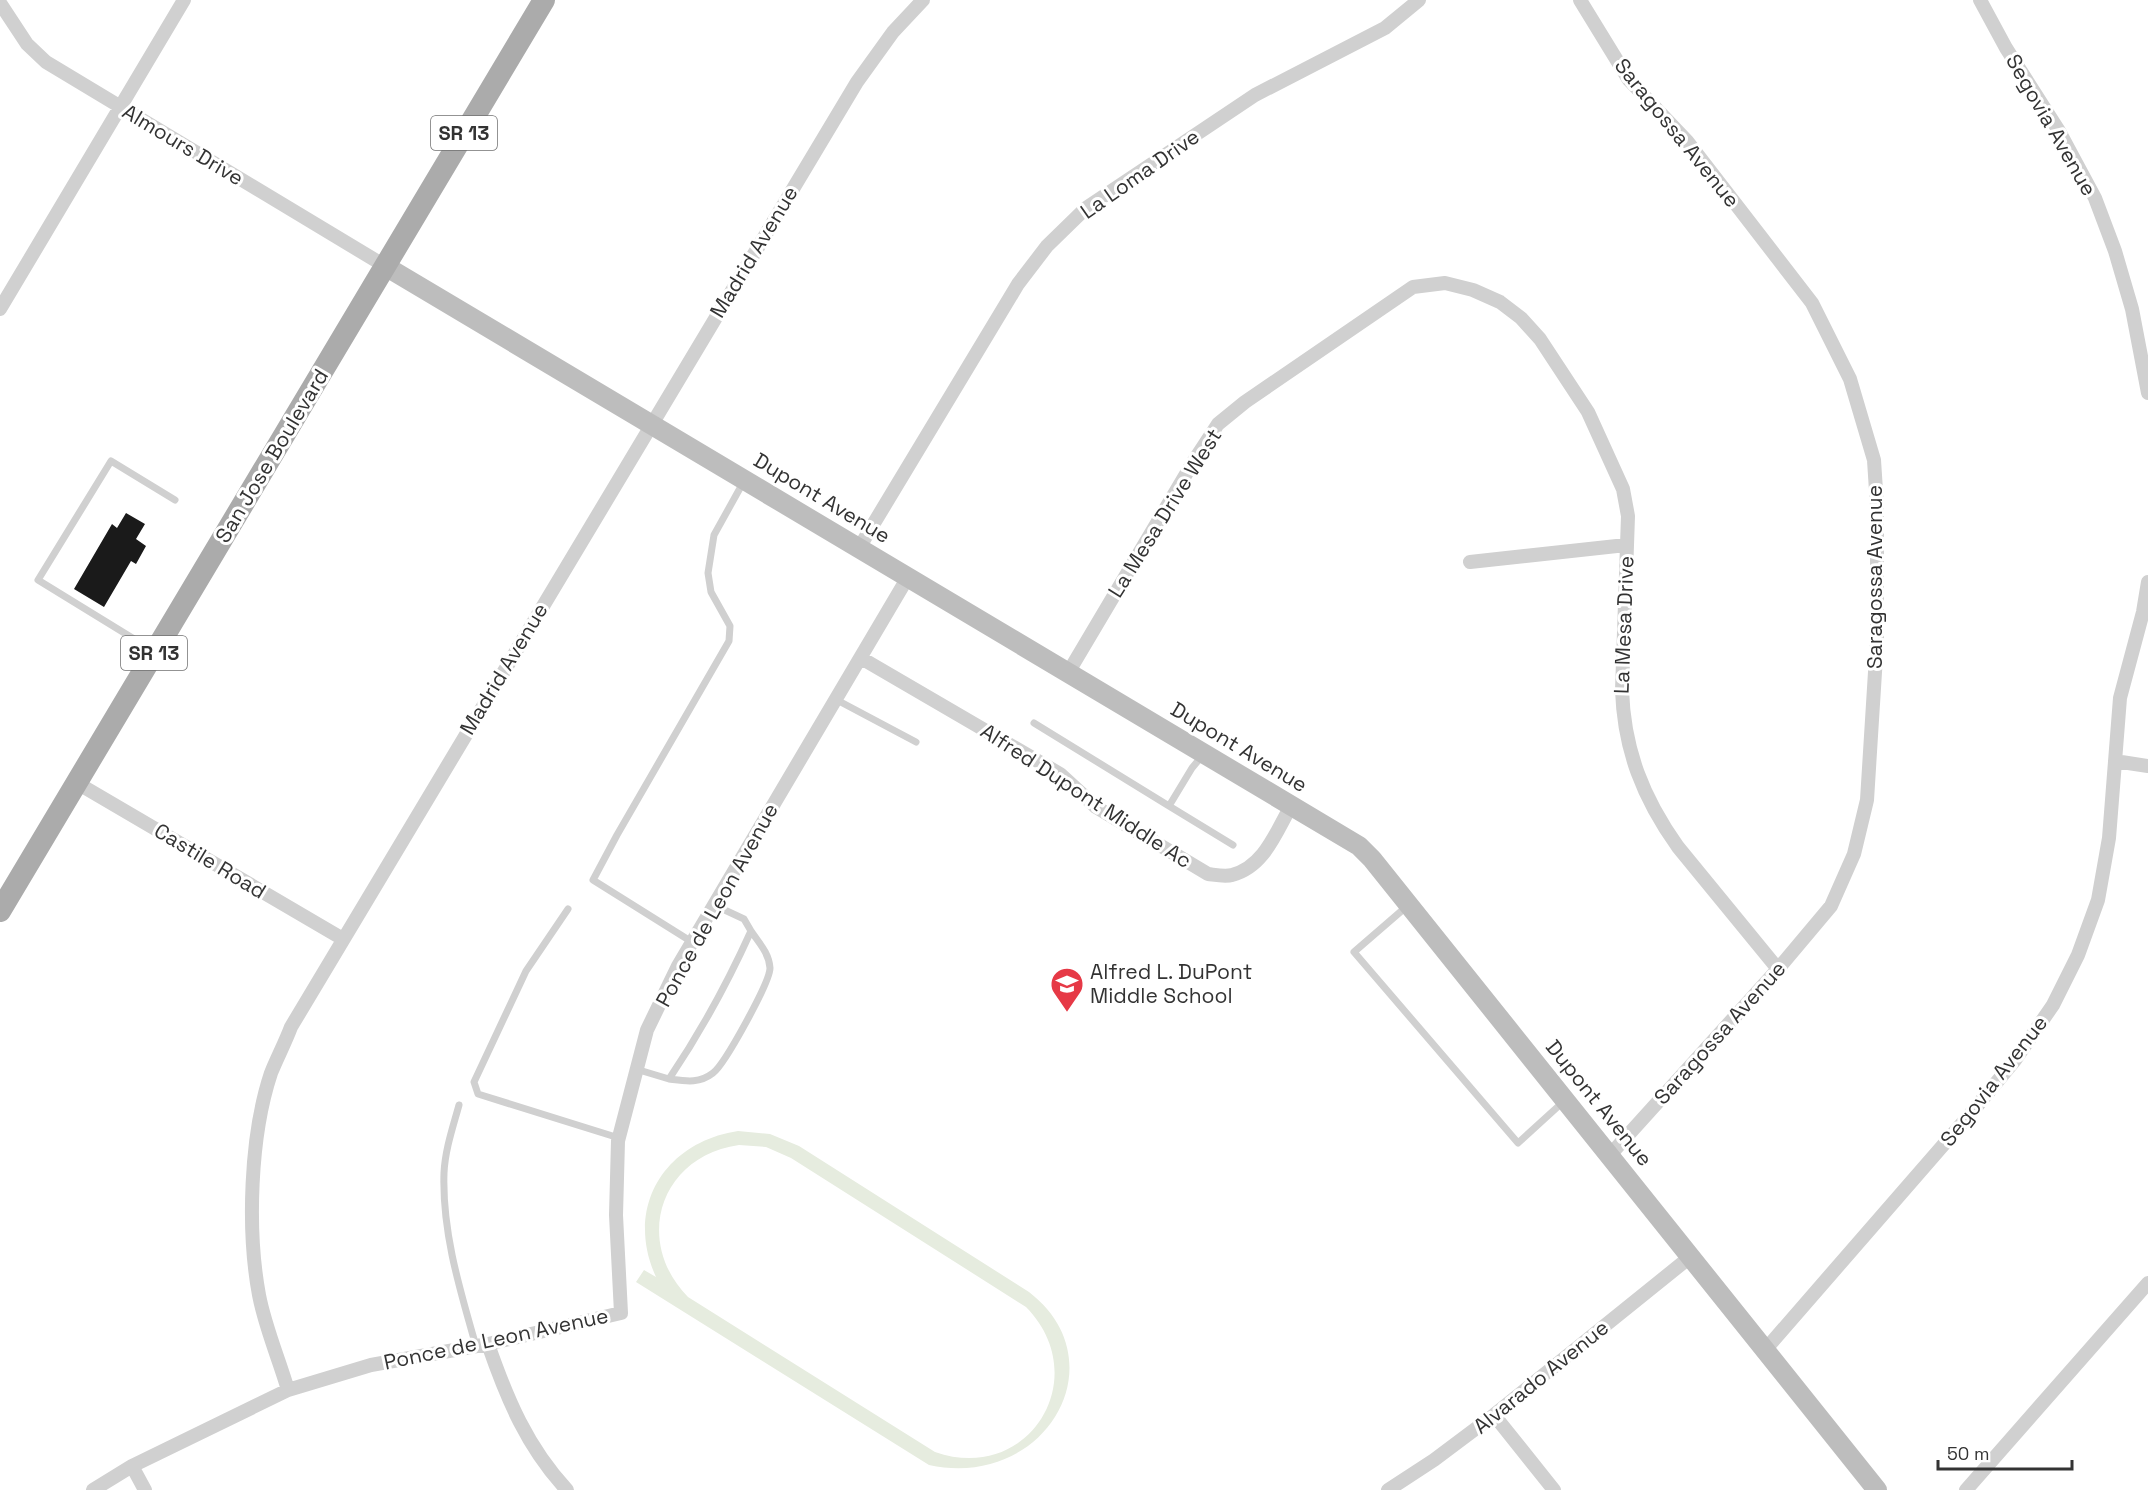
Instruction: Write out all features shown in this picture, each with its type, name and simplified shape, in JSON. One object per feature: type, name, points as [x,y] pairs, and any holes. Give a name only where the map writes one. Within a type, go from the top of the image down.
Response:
[{"type":"main road","name":"San Jose Boulevard","points":[[0,911],[544,0]]},
{"type":"street","points":[[0,309],[184,0]]},
{"type":"street","name":"Madrid Avenue","points":[[288,1390],[259,1296],[253,1251],[253,1183],[260,1124],[271,1074],[291,1028],[342,939],[857,82],[893,32],[923,0]]},
{"type":"street","name":"La Loma Drive","points":[[859,548],[1018,284],[1047,246],[1086,208],[1245,101],[1385,28],[1419,0]]},
{"type":"street","name":"Saragossa Avenue","points":[[1580,0],[1629,80],[1687,141],[1812,303],[1850,379],[1874,460],[1877,506],[1877,640],[1867,800],[1854,854],[1831,906],[1778,969],[1610,1155]]},
{"type":"street","name":"Segovia Avenue","points":[[1980,0],[2006,48],[2059,131],[2095,198],[2115,251],[2132,309],[2148,393]]},
{"type":"street","name":"Almours Drive","points":[[0,3],[27,44],[46,62],[385,266]]},
{"type":"street","name":"Dupont Avenue","points":[[385,266],[1359,846],[1409,904],[1877,1490]]},
{"type":"street","name":"La Mesa Drive West","points":[[1068,673],[1218,424],[1245,402],[1413,287],[1445,283],[1473,290]]},
{"type":"street","name":"La Mesa Drive","points":[[1473,290],[1500,302],[1521,318],[1540,339],[1588,412],[1623,489],[1628,516],[1622,690],[1623,714],[1630,753],[1644,788],[1671,838],[1778,969]]},
{"type":"street","points":[[1470,562],[1626,545]]},
{"type":"street","name":"Ponce de Leon Avenue","points":[[93,1490],[132,1466],[288,1390],[370,1365],[482,1345],[621,1313],[616,1215],[619,1138],[648,1030],[678,966],[908,577]]},
{"type":"street","name":"Segovia Avenue","points":[[1766,1350],[1972,1112],[2015,1060],[2053,1005],[2078,954],[2098,900],[2109,838],[2120,698],[2143,612],[2148,582]]},
{"type":"street","name":"Alfred Dupont Middle Ac","points":[[861,658],[1060,774],[1096,807],[1208,874],[1230,876],[1249,869],[1263,855],[1291,806]]},
{"type":"street","points":[[2115,761],[2148,766]]},
{"type":"street","name":"Castile Road","points":[[77,783],[342,939]]},
{"type":"street","name":"Alvarado Avenue","points":[[1388,1490],[1434,1460],[1494,1415],[1690,1257]]},
{"type":"street","points":[[1965,1490],[2148,1283]]},
{"type":"street","points":[[482,1345],[529,1442],[567,1490]]},
{"type":"street","points":[[1494,1415],[1554,1490]]},
{"type":"street","points":[[132,1466],[145,1490]]},
{"type":"lane","points":[[155,652],[38,580],[111,461],[176,500]]},
{"type":"lane","points":[[692,942],[593,880],[616,835],[729,641],[730,626],[711,592],[708,573],[714,535],[745,480]]},
{"type":"lane","points":[[835,699],[916,742]]},
{"type":"lane","points":[[1034,723],[1233,845]]},
{"type":"lane","points":[[1169,806],[1192,768],[1204,754]]},
{"type":"lane","points":[[1409,904],[1354,952],[1518,1143],[1565,1100]]},
{"type":"lane","points":[[639,1070],[669,1079],[697,1082],[715,1072],[766,984],[770,970],[767,954],[744,919],[714,905]]},
{"type":"lane","points":[[568,909],[526,971],[474,1082],[478,1094],[619,1138]]},
{"type":"lane","points":[[669,1079],[707,1016],[751,932]]},
{"type":"lane","points":[[459,1105],[446,1158],[445,1202],[451,1247],[482,1345]]},
{"type":"shaded area","points":[[738,1131],[770,1134],[799,1146],[1029,1292],[1056,1321],[1068,1352],[1068,1384],[1057,1414],[1036,1440],[1006,1458],[970,1468],[929,1465],[636,1282],[644,1270],[656,1277],[647,1251],[645,1226],[649,1203],[658,1182],[672,1164],[690,1149],[712,1138]],"holes":[[[739,1145],[766,1147],[791,1158],[1026,1307],[1046,1335],[1054,1364],[1052,1392],[1042,1418],[1023,1439],[999,1453],[969,1458],[935,1452],[688,1297],[671,1275],[662,1251],[659,1227],[663,1204],[674,1183],[690,1166],[712,1152]]]},
{"type":"building","points":[[126,513],[145,524],[136,539],[146,546],[136,564],[131,561],[104,607],[74,589],[112,524],[117,528]]},
{"type":"place","name":"Alfred L. DuPont Middle School","points":[[1067,1013]]}]
